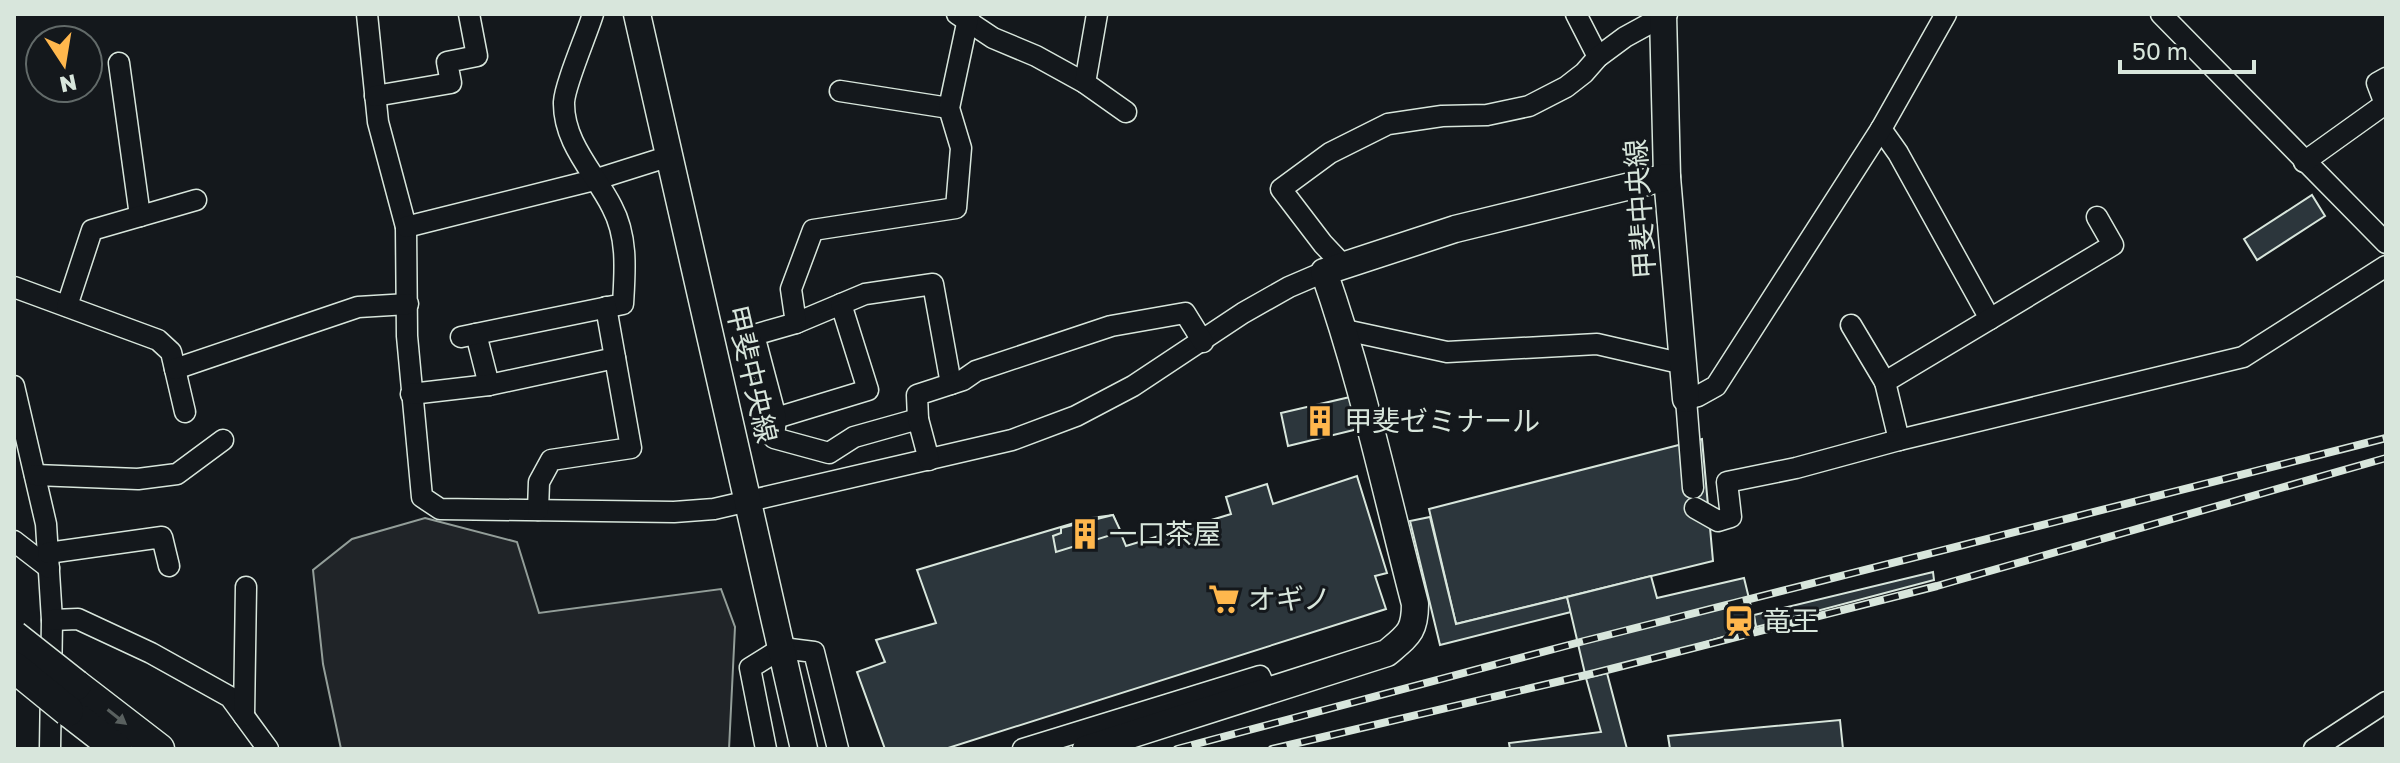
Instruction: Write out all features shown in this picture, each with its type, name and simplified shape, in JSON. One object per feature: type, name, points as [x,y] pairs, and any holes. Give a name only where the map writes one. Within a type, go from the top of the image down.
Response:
[{"type":"highway","points":[[14,636],[61,720],[159,749]]},
{"type":"highway","points":[[14,667],[61,720],[117,749]]},
{"type":"main road","name":"甲斐中央線","points":[[637,14],[804,749]]},
{"type":"main road","name":"甲斐中央線","points":[[1665,15],[1667,177],[1686,399]]},
{"type":"main road","points":[[1086,749],[1387,653],[1409,635],[1415,623],[1415,604],[1345,330],[1333,268],[1455,229],[1667,177]]},
{"type":"street","points":[[367,14],[378,122],[406,227],[407,336],[422,497],[440,509],[674,512],[714,509],[929,460],[1012,440],[1076,416],[1133,386],[1243,313],[1289,287],[1333,268],[1323,244],[1281,189],[1330,153],[1388,124],[1442,116],[1487,115],[1529,106],[1566,87],[1598,57],[1665,15]]},
{"type":"street","points":[[375,96],[451,83],[447,62],[477,56],[469,14]]},
{"type":"street","points":[[489,385],[468,335],[623,304],[626,264],[620,229],[612,207],[594,180],[567,126],[564,100],[593,14]]},
{"type":"street","points":[[1085,83],[1097,14]]},
{"type":"street","points":[[1576,14],[1598,57]]},
{"type":"street","points":[[1946,14],[1881,129],[1716,386],[1686,399],[1694,498],[1718,521],[1731,517],[1727,482],[1796,468],[2243,357],[2386,266]]},
{"type":"street","points":[[796,323],[791,289],[813,230],[956,208],[961,148],[949,108],[964,16],[993,38],[1036,56],[1085,83],[1126,112]]},
{"type":"street","points":[[2167,16],[2304,162],[2386,243]]},
{"type":"street","points":[[119,63],[140,216]]},
{"type":"street","points":[[2304,162],[2385,104],[2377,83],[2386,78]]},
{"type":"street","points":[[840,91],[949,108]]},
{"type":"street","points":[[1881,129],[1898,153],[1990,319]]},
{"type":"street","points":[[406,227],[594,180],[670,156]]},
{"type":"street","points":[[67,306],[92,230],[196,200]]},
{"type":"street","points":[[1885,382],[2113,245],[2097,217]]},
{"type":"street","points":[[918,419],[854,437],[829,453],[774,438],[776,418],[754,335],[796,323],[865,294],[933,284],[951,384]]},
{"type":"street","points":[[14,287],[158,340],[171,352],[185,412]]},
{"type":"street","points":[[175,369],[358,307],[408,304]]},
{"type":"street","points":[[776,418],[868,390],[841,304]]},
{"type":"street","points":[[538,510],[539,482],[551,460],[631,448],[606,307]]},
{"type":"street","points":[[929,460],[918,419],[917,395],[951,384],[976,371],[1111,326],[1185,313],[1203,342]]},
{"type":"street","points":[[1851,325],[1885,382],[1899,440]]},
{"type":"street","points":[[1345,330],[1447,352],[1597,344],[1684,364]]},
{"type":"street","points":[[411,394],[489,385],[615,358]]},
{"type":"street","points":[[14,386],[46,524],[61,720]]},
{"type":"street","points":[[35,475],[138,479],[177,474],[223,440]]},
{"type":"street","points":[[14,541],[48,560],[162,537],[169,566]]},
{"type":"street","points":[[244,716],[246,587]]},
{"type":"street","points":[[14,650],[52,628],[78,619],[151,653],[230,697],[268,749]]},
{"type":"street","points":[[766,749],[750,668],[782,648],[814,652],[838,749]]},
{"type":"street","points":[[1023,749],[1260,676],[1266,691]]},
{"type":"street","points":[[2322,747],[2386,702]]},
{"type":"shaded area","points":[[425,518],[517,542],[539,613],[721,589],[735,627],[729,749],[341,749],[323,664],[313,570],[352,539]]},
{"type":"building","points":[[2312,195],[2325,216],[2257,260],[2244,239]]},
{"type":"building","name":"甲斐ゼミナール","points":[[1350,397],[1358,429],[1288,446],[1281,413]]},
{"type":"building","points":[[1702,439],[1713,561],[1456,624],[1429,509]]},
{"type":"building","points":[[1357,476],[1387,573],[1375,576],[1386,609],[945,749],[885,749],[857,672],[885,662],[876,640],[936,623],[917,570],[1091,518],[1113,515],[1126,546],[1231,514],[1226,497],[1267,484],[1273,504]]},
{"type":"building","name":"一口茶屋","points":[[1113,515],[1121,532],[1056,552],[1053,536],[1061,533],[1061,528]]},
{"type":"building","points":[[1430,517],[1456,624],[1567,597],[1571,612],[1440,645],[1410,521]]},
{"type":"building","points":[[1933,572],[1934,580],[1756,627],[1754,615]]},
{"type":"building","name":"竜王","points":[[1651,576],[1657,598],[1744,578],[1756,627],[1586,678],[1567,597]]},
{"type":"building","points":[[1607,673],[1627,749],[1510,749],[1509,743],[1601,732],[1586,678]]},
{"type":"building","points":[[1840,720],[1843,749],[1670,749],[1668,736]]},
{"type":"railway","points":[[1177,749],[1584,641],[2386,438]]},
{"type":"railway","points":[[1272,749],[1595,673],[1937,586],[2386,458]]},
{"type":"place","name":"甲斐ゼミナール","points":[[1320,421]]},
{"type":"place","name":"一口茶屋","points":[[1085,534]]},
{"type":"place","name":"オギノ","points":[[1224,599]]},
{"type":"place","name":"竜王","points":[[1739,621]]}]
